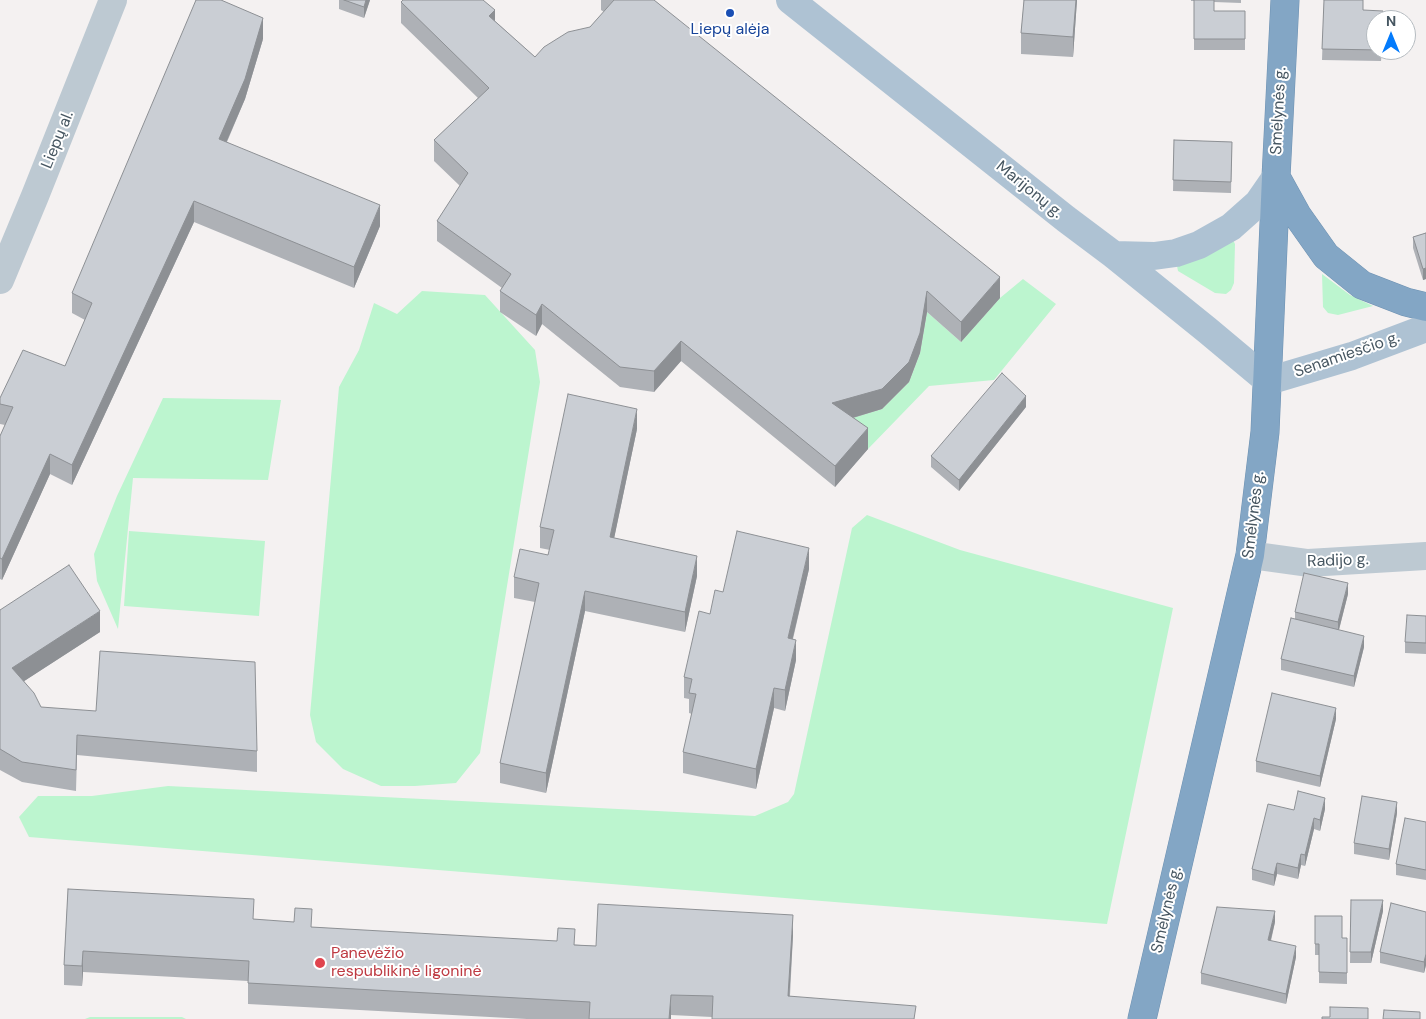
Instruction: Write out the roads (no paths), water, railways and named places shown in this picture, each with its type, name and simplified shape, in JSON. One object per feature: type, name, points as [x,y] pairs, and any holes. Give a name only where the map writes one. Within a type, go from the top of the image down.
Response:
[{"type":"highway","name":"Smėlynės g.","points":[[1142,1019],[1250,555],[1265,432],[1285,0]]},
{"type":"highway","points":[[1276,177],[1296,215],[1326,256],[1362,286],[1426,307]]},
{"type":"main road","name":"Marijonų g.","points":[[790,0],[1208,330],[1268,382]]},
{"type":"main road","points":[[1114,255],[1154,256],[1176,253],[1199,245],[1238,221],[1258,203],[1276,177]]},
{"type":"main road","name":"Senamiesčio g.","points":[[1268,382],[1352,356],[1426,328]]},
{"type":"street","name":"Liepų al.","points":[[0,280],[113,0]]},
{"type":"street","name":"Radijo g.","points":[[1250,555],[1308,563],[1426,556]]},
{"type":"place","name":"Liepų alėja","points":[[730,13]]},
{"type":"place","name":"Panevėžio respublikinė ligoninė","points":[[320,963]]}]
